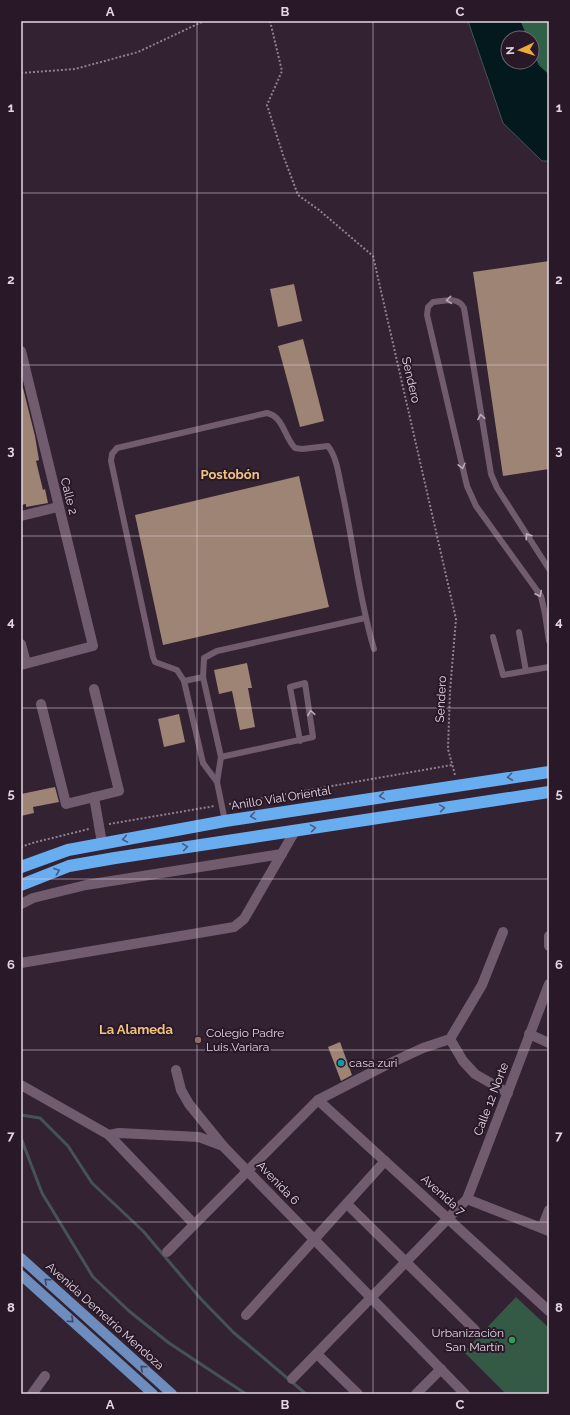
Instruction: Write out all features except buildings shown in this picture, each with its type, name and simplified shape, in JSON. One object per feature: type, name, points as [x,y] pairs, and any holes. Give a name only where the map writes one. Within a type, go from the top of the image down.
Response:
[{"type":"highway","name":"Anillo Vial Oriental","points":[[21,867],[68,850],[225,820],[549,772]]},
{"type":"highway","points":[[21,885],[69,866],[549,792]]},
{"type":"main road","name":"Avenida Demetrio Mendoza","points":[[21,1258],[172,1394]]},
{"type":"main road","points":[[21,1275],[154,1394]]},
{"type":"street","name":"Calle 2","points":[[21,351],[93,646],[23,664]]},
{"type":"street","points":[[21,516],[58,507]]},
{"type":"street","points":[[21,644],[23,664]]},
{"type":"street","points":[[41,704],[66,804],[119,791],[94,689]]},
{"type":"street","points":[[94,797],[102,843]]},
{"type":"street","points":[[21,963],[234,927],[244,919],[295,831]]},
{"type":"street","points":[[21,904],[33,898],[86,885],[282,854]]},
{"type":"street","points":[[167,1252],[318,1100],[422,1048],[450,1039],[482,985],[503,932]]},
{"type":"street","points":[[549,936],[549,946]]},
{"type":"street","name":"Calle 12 Norte","points":[[292,1379],[467,1199],[549,984]]},
{"type":"street","points":[[529,1034],[549,1043]]},
{"type":"street","points":[[450,1039],[463,1061],[475,1074],[508,1093]]},
{"type":"street","points":[[176,1070],[181,1090],[189,1104],[223,1146]]},
{"type":"street","points":[[21,1085],[109,1135],[194,1224]]},
{"type":"street","name":"Avenida 7","points":[[318,1100],[549,1311]]},
{"type":"street","name":"Avenida 6","points":[[109,1135],[119,1133],[199,1137],[223,1146],[465,1394]]},
{"type":"street","points":[[246,1315],[385,1161]]},
{"type":"street","points":[[467,1199],[546,1230],[549,1210]]},
{"type":"street","points":[[347,1204],[475,1330]]},
{"type":"street","points":[[316,1354],[358,1394]]},
{"type":"street","points":[[416,1394],[441,1369]]},
{"type":"street","points":[[32,1394],[45,1376]]},
{"type":"lane","points":[[549,569],[497,488],[491,474],[464,308],[457,300],[433,302],[428,307],[427,315],[467,486],[476,506],[540,596],[547,614],[549,641]]},
{"type":"lane","points":[[217,782],[203,763],[184,681],[177,670],[155,662],[153,658],[111,462],[112,454],[117,448],[267,412],[275,414],[280,420],[289,442],[295,448],[302,449],[328,446],[334,454],[365,618],[374,649]]},
{"type":"lane","points":[[225,820],[217,782],[221,758],[203,676],[204,658],[217,651],[365,618]]},
{"type":"lane","points":[[519,632],[526,671]]},
{"type":"lane","points":[[494,637],[503,675],[549,667]]},
{"type":"lane","points":[[184,681],[203,676]]},
{"type":"lane","points":[[221,758],[300,741],[315,736],[305,683],[290,687],[300,741]]},
{"type":"path","points":[[21,73],[75,69],[138,52],[204,21]]},
{"type":"path","name":"Sendero","points":[[270,21],[282,71],[267,105],[298,195],[319,210],[373,256],[456,619],[450,691],[448,749],[458,785]]},
{"type":"path","points":[[21,847],[99,826],[452,765]]},
{"type":"green space","points":[[521,21],[549,21],[549,74],[540,65],[540,30],[525,30]]},
{"type":"green space","name":"Urbanización San Martín","points":[[516,1297],[549,1328],[549,1394],[506,1394],[464,1352]]},
{"type":"shaded area","points":[[468,21],[521,21],[525,30],[500,30],[500,70],[540,70],[540,66],[549,74],[549,161],[542,161],[503,123]]},
{"type":"waterway","points":[[21,1115],[40,1118],[68,1146],[92,1183],[143,1231],[200,1298],[233,1332],[306,1394]]},
{"type":"waterway","points":[[21,1138],[42,1193],[93,1277],[129,1311],[169,1343],[246,1394]]},
{"type":"place","name":"Colegio Padre Luis Variara","points":[[198,1040]]},
{"type":"place","name":"casa zuri","points":[[341,1063]]},
{"type":"place","name":"Urbanización San Martín","points":[[512,1340]]},
{"type":"district","name":"Postobón","points":[[230,474]]},
{"type":"district","name":"La Alameda","points":[[136,1029]]}]
